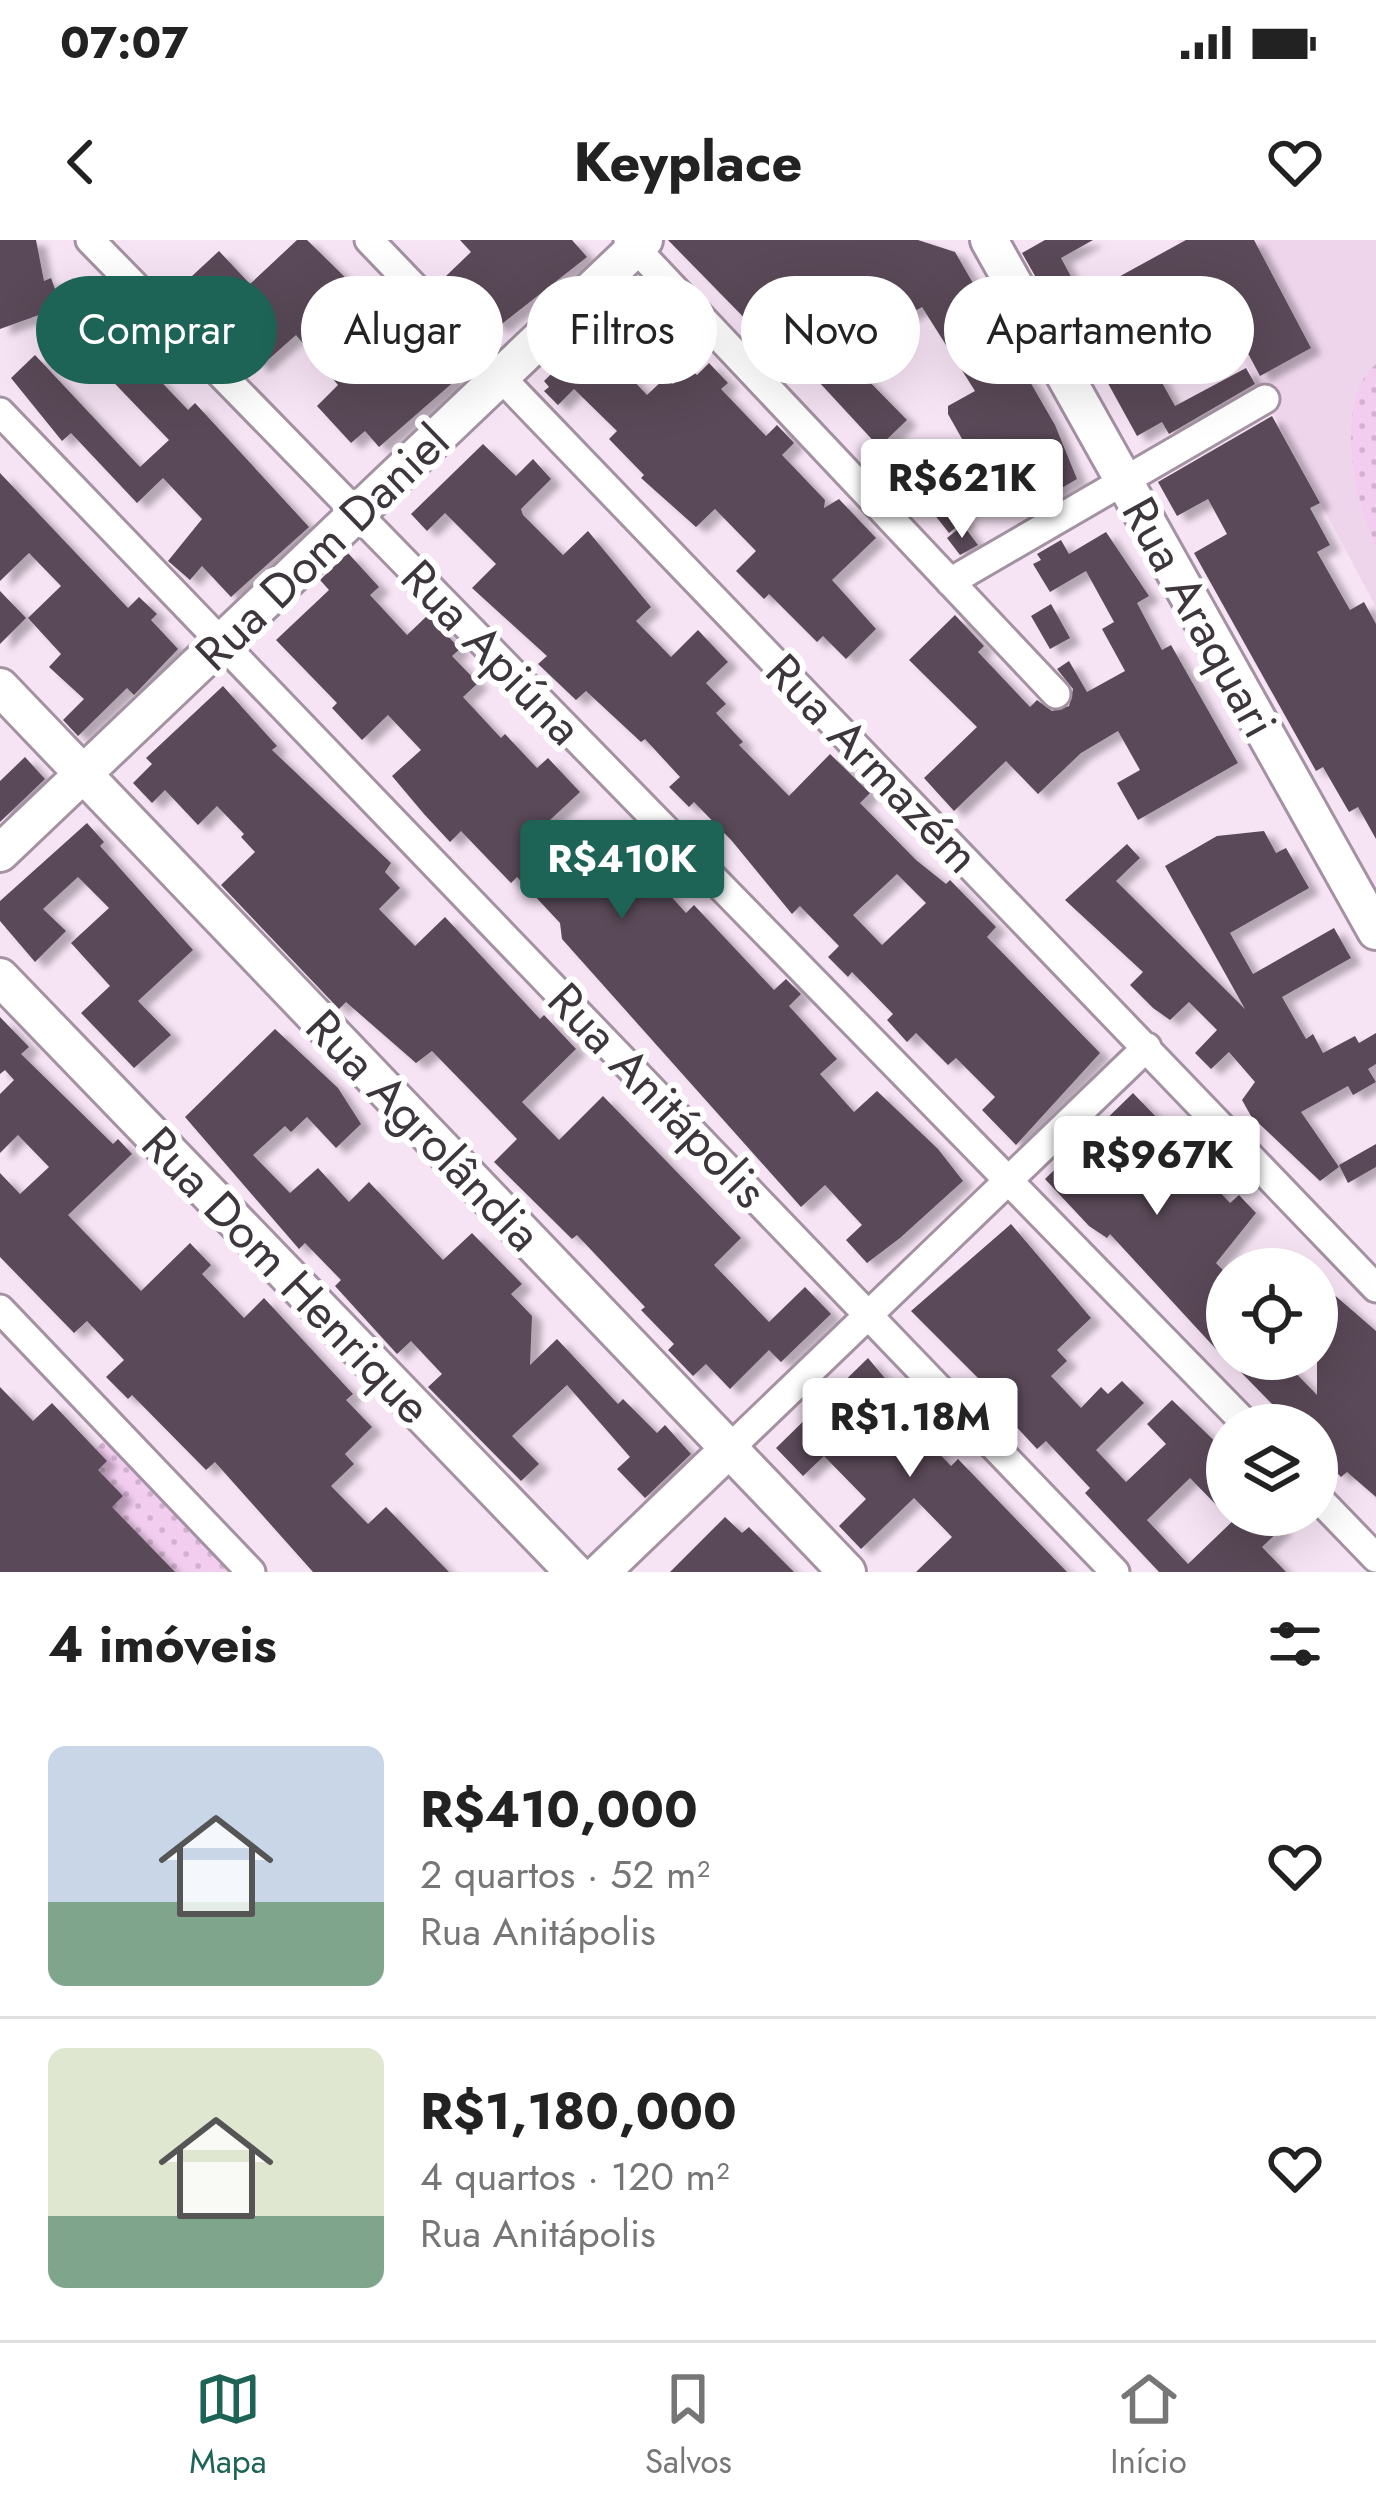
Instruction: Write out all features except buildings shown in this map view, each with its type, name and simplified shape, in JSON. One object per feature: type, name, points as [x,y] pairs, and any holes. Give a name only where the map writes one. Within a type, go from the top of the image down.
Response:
[{"type":"street","name":"Rua Apiúna","points":[[90,240],[1226,1404]]},
{"type":"street","name":"Rua Armazém","points":[[369,240],[404,276]]},
{"type":"street","name":"Rua Araquari","points":[[989,240],[1376,932]]},
{"type":"street","name":"Rua Dom Daniel","points":[[503,374],[636,243]]},
{"type":"street","points":[[636,243],[1056,694]]},
{"type":"street","name":"Rua Armazém","points":[[503,378],[1376,1288]]},
{"type":"street","name":"Rua Dom Daniel","points":[[0,853],[493,384]]},
{"type":"street","points":[[950,582],[1264,399]]},
{"type":"street","name":"Rua Anitápolis","points":[[0,412],[1115,1572]]},
{"type":"street","name":"Rua Agrolândia","points":[[0,687],[847,1572]]},
{"type":"street","name":"Rua Dom Henrique","points":[[0,977],[574,1572]]},
{"type":"street","points":[[601,1572],[1147,1047]]},
{"type":"street","points":[[0,1309],[251,1572]]},
{"type":"street","points":[[1338,1519],[1376,1558]]},
{"type":"shaded area","points":[[1178,240],[1376,240],[1376,607],[1254,379],[1254,276],[1198,276]]},
{"type":"shaded area","points":[[1376,364],[1376,545],[1360,503],[1351,425],[1363,380]]},
{"type":"shaded area","points":[[115,1430],[251,1572],[0,1572],[0,1541]]}]
